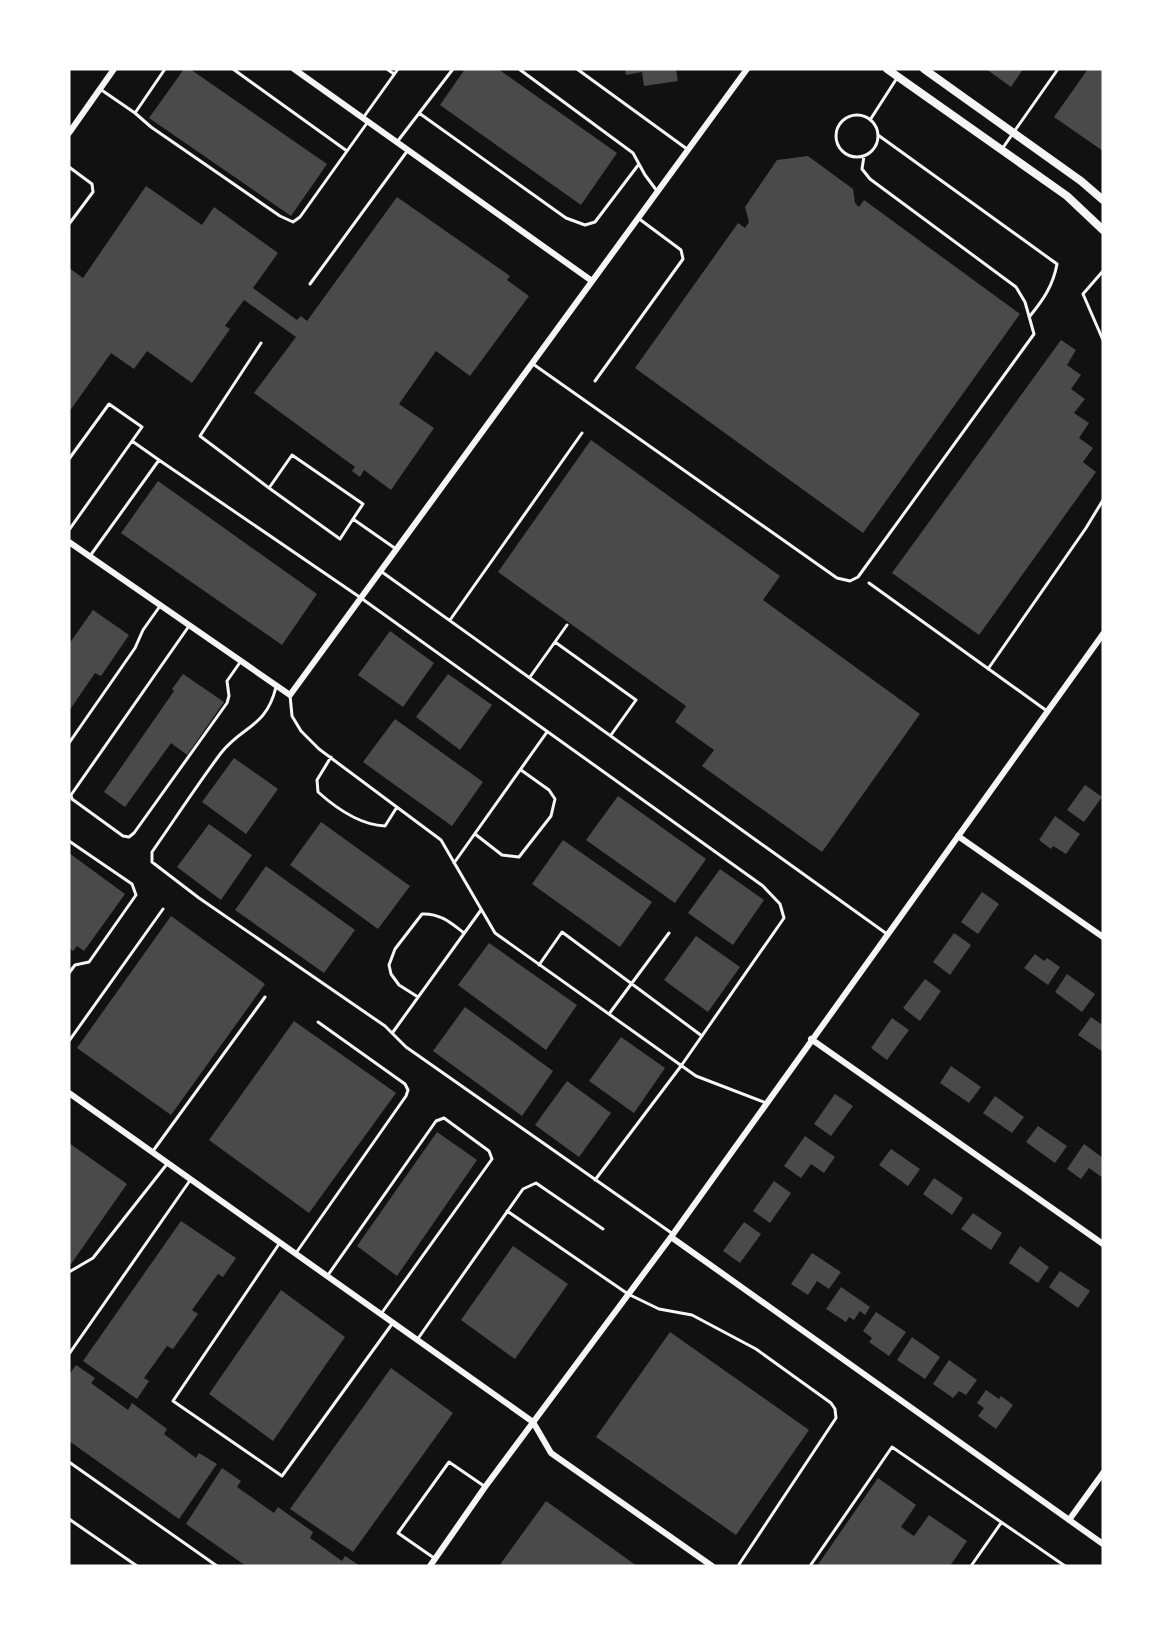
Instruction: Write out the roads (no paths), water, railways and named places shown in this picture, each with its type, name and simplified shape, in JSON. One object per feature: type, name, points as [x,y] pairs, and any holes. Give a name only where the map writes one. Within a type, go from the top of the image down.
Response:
[{"type":"street","points":[[69,133],[114,69]]},
{"type":"street","points":[[294,69],[592,281]]},
{"type":"street","points":[[69,542],[290,695],[747,69]]},
{"type":"street","points":[[887,69],[1067,196],[1103,230]]},
{"type":"street","points":[[924,69],[1081,181],[1103,200]]},
{"type":"street","points":[[430,1566],[533,1422],[672,1235],[1103,634]]},
{"type":"street","points":[[958,836],[1103,937]]},
{"type":"street","points":[[811,1039],[1103,1244]]},
{"type":"street","points":[[69,1093],[533,1422],[551,1453],[712,1566]]},
{"type":"street","points":[[672,1235],[1103,1544]]},
{"type":"street","points":[[1069,1520],[1103,1473]]},
{"type":"lane","points":[[135,112],[165,69]]},
{"type":"lane","points":[[233,69],[347,151]]},
{"type":"lane","points":[[387,69],[394,74]]},
{"type":"lane","points":[[100,89],[280,216],[293,222],[300,217],[347,151],[398,69]]},
{"type":"lane","points":[[397,142],[453,69]]},
{"type":"lane","points":[[519,69],[633,153],[657,191]]},
{"type":"lane","points":[[577,69],[687,150]]},
{"type":"lane","points":[[1001,150],[1058,69]]},
{"type":"lane","points":[[870,120],[898,76]]},
{"type":"lane","points":[[419,113],[566,218],[585,225],[595,222],[639,164]]},
{"type":"lane","points":[[857,115],[870,120],[877,129],[878,135],[874,148],[864,156],[850,156],[843,152],[839,147],[836,133],[839,126],[849,117],[857,115]]},
{"type":"lane","points":[[878,135],[1057,264],[1046,296],[1029,317]]},
{"type":"lane","points":[[310,284],[408,150]]},
{"type":"lane","points":[[532,363],[837,578],[850,581],[858,577],[1034,334],[1025,302],[1016,287],[870,179],[862,169],[864,156]]},
{"type":"lane","points":[[69,167],[92,184],[93,192],[69,224]]},
{"type":"lane","points":[[595,381],[683,259],[681,250],[638,218]]},
{"type":"lane","points":[[1103,271],[1083,294],[1103,340]]},
{"type":"lane","points":[[261,343],[200,436],[269,488],[340,539],[363,504],[292,455],[269,488]]},
{"type":"lane","points":[[69,459],[109,404],[142,427],[69,530]]},
{"type":"lane","points":[[450,620],[582,433]]},
{"type":"lane","points":[[132,441],[361,598],[763,886],[780,904],[784,918],[681,1066],[595,1180]]},
{"type":"lane","points":[[90,556],[159,460]]},
{"type":"lane","points":[[987,669],[1086,528],[1103,500]]},
{"type":"lane","points":[[353,519],[396,549]]},
{"type":"lane","points":[[380,571],[887,934]]},
{"type":"lane","points":[[869,583],[1047,711]]},
{"type":"lane","points":[[69,743],[135,648],[143,630],[160,606]]},
{"type":"lane","points":[[530,677],[567,625]]},
{"type":"lane","points":[[189,626],[71,795],[72,800],[123,836],[129,837],[134,833],[227,704],[229,696],[227,681],[241,662]]},
{"type":"lane","points":[[555,642],[636,699],[611,735]]},
{"type":"lane","points":[[276,685],[272,703],[265,715],[223,751],[152,852],[152,862],[199,898],[393,1032],[406,1047],[672,1235]]},
{"type":"lane","points":[[290,695],[292,716],[301,731],[319,749],[441,840],[495,933],[696,1076],[766,1103]]},
{"type":"lane","points":[[454,863],[548,732]]},
{"type":"lane","points":[[331,757],[317,780],[318,792],[331,804],[369,825],[385,826],[397,807]]},
{"type":"lane","points":[[475,834],[502,855],[519,857],[551,816],[555,799],[549,790],[521,770]]},
{"type":"lane","points":[[69,841],[132,884],[136,895],[89,962],[75,965],[69,973]]},
{"type":"lane","points":[[69,1041],[163,909]]},
{"type":"lane","points":[[393,1032],[481,909]]},
{"type":"lane","points":[[418,997],[399,985],[391,974],[389,965],[396,949],[422,914],[432,913],[445,919],[464,933]]},
{"type":"lane","points":[[539,965],[562,932],[702,1036]]},
{"type":"lane","points":[[609,1014],[669,933]]},
{"type":"lane","points":[[69,960],[75,965]]},
{"type":"lane","points":[[153,1152],[265,997]]},
{"type":"lane","points":[[296,1253],[408,1090],[405,1084],[318,1022]]},
{"type":"lane","points":[[327,1276],[436,1121],[444,1118],[489,1151],[492,1159],[381,1314]]},
{"type":"lane","points":[[69,1272],[93,1258],[169,1163]]},
{"type":"lane","points":[[69,1354],[191,1179]]},
{"type":"lane","points":[[417,1340],[523,1189],[536,1183],[603,1229]]},
{"type":"lane","points":[[507,1211],[628,1294],[659,1309],[692,1315],[756,1349],[831,1403],[835,1409],[836,1418],[738,1566]]},
{"type":"lane","points":[[280,1242],[173,1401],[282,1476],[393,1322]]},
{"type":"lane","points":[[810,1566],[892,1447],[1065,1566]]},
{"type":"lane","points":[[69,1462],[217,1566]]},
{"type":"lane","points":[[435,1559],[398,1533],[449,1462],[485,1488]]},
{"type":"lane","points":[[69,1520],[137,1566]]},
{"type":"lane","points":[[971,1566],[1001,1522]]}]
